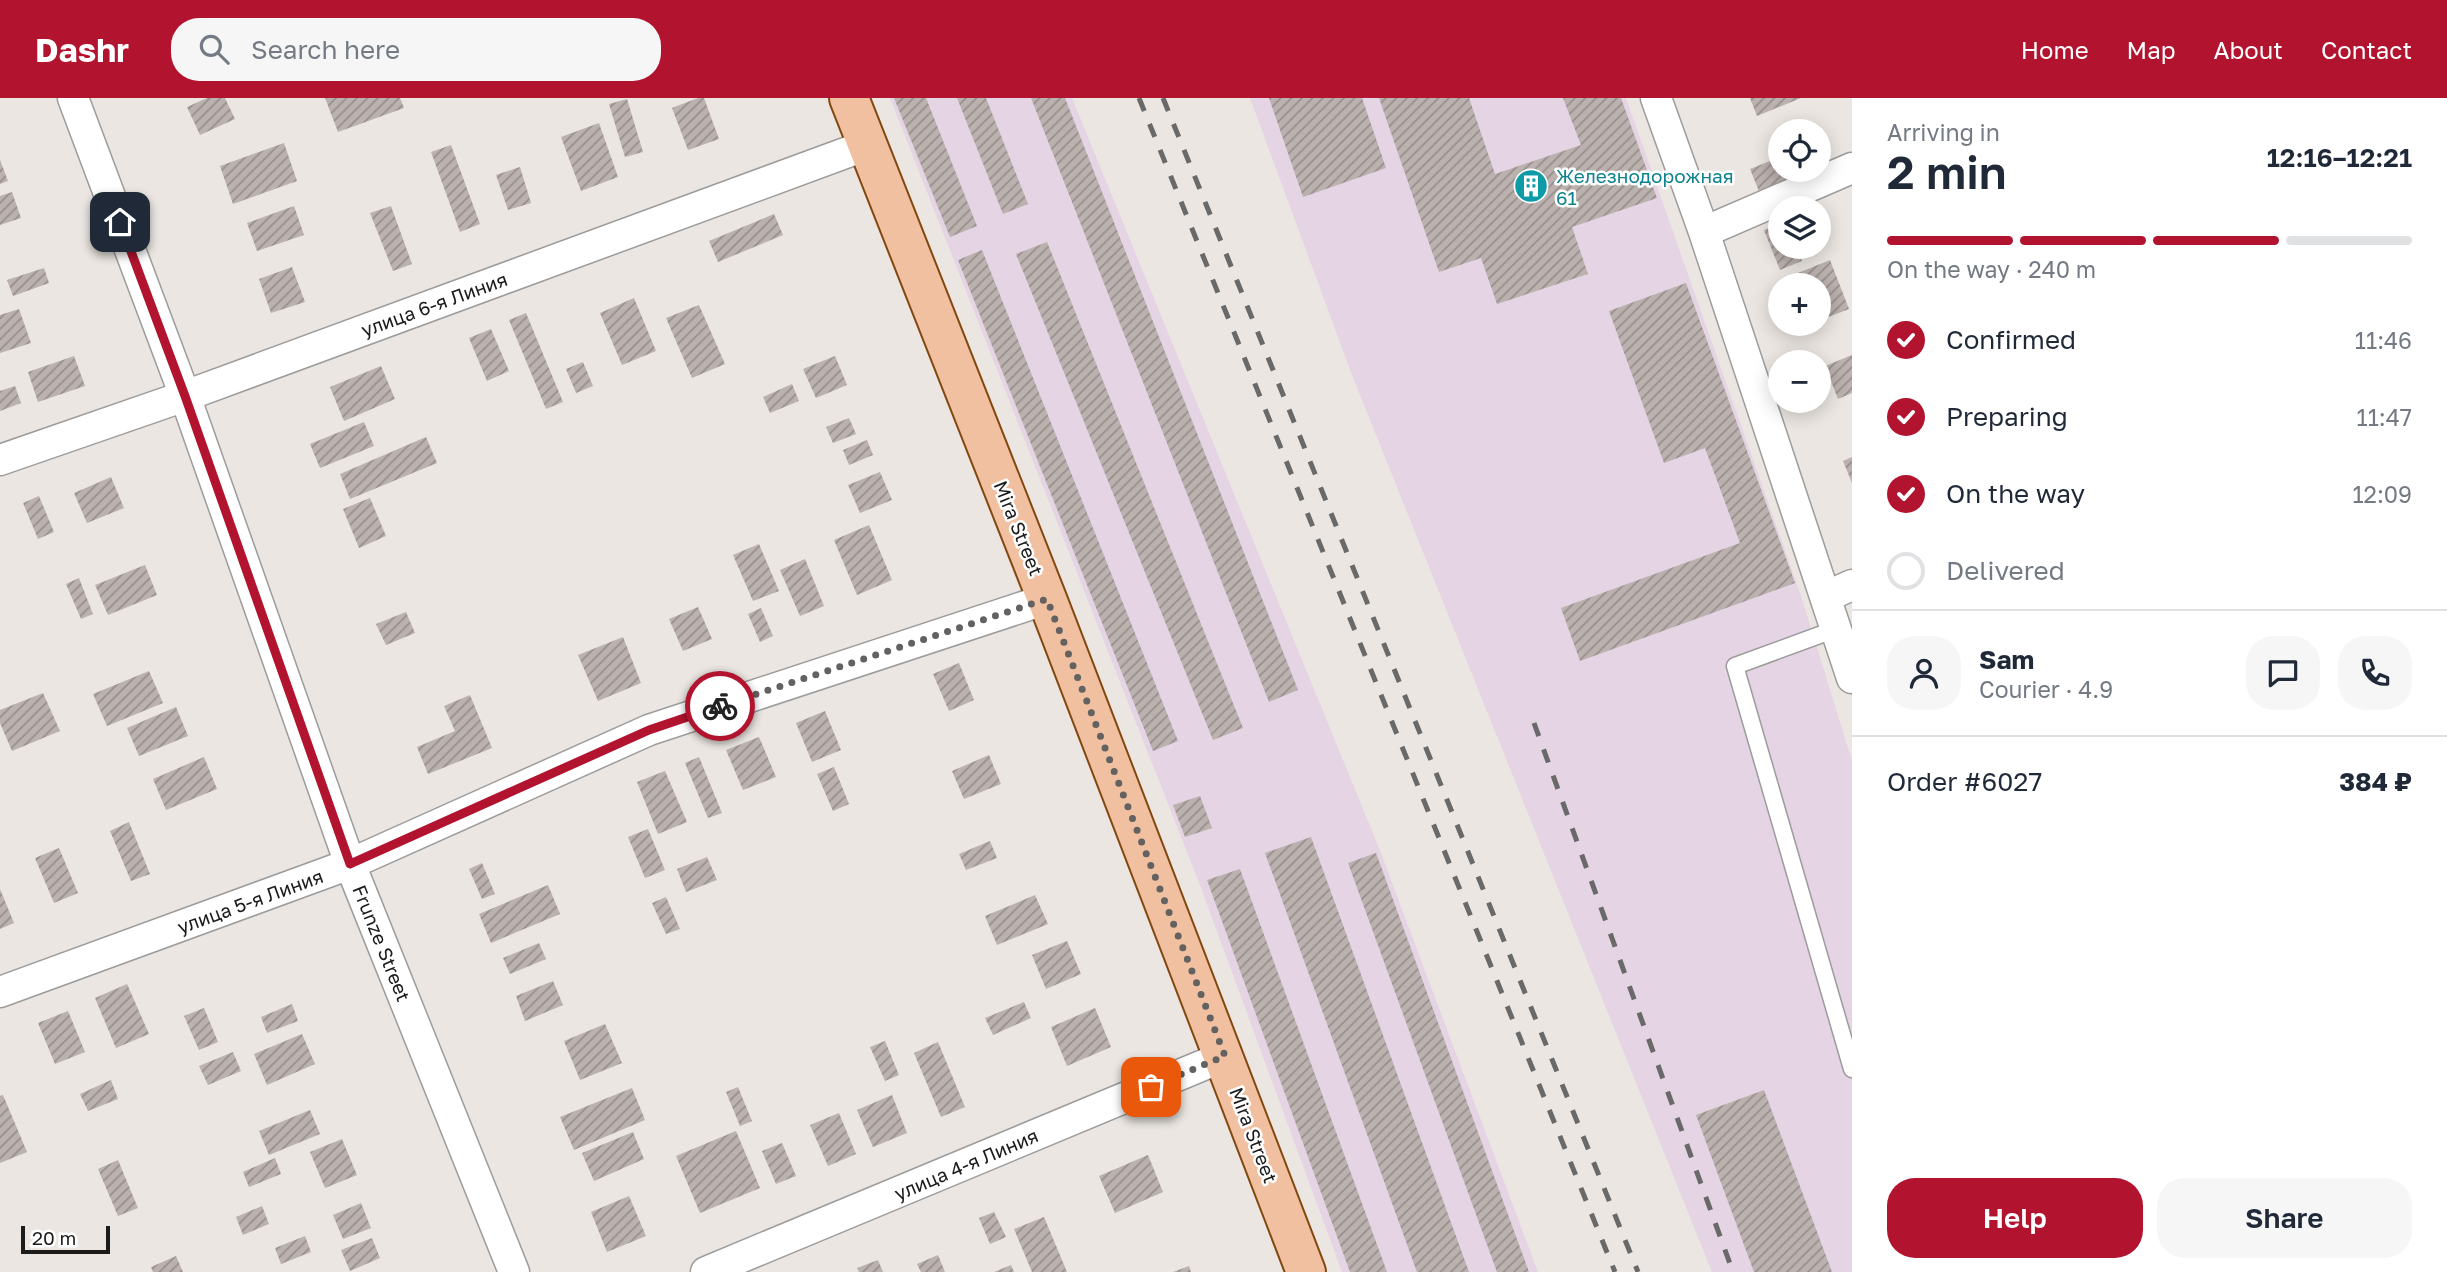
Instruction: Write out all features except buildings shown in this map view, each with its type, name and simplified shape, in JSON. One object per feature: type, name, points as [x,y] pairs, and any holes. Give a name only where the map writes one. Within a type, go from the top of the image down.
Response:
[{"type":"main road","name":"Mira Street","points":[[849,98],[1225,1056],[1306,1272]]},
{"type":"street","name":"Frunze Street","points":[[73,98],[185,396],[350,864],[514,1272]]},
{"type":"street","points":[[1656,98],[1704,232],[1852,678]]},
{"type":"street","name":"улица 6-я Линия","points":[[0,460],[185,396],[867,145]]},
{"type":"street","points":[[1704,232],[1852,168]]},
{"type":"street","points":[[1825,597],[1852,585]]},
{"type":"street","name":"улица 5-я Линия","points":[[0,992],[350,864],[649,730],[1047,599]]},
{"type":"street","name":"улица 4-я Линия","points":[[706,1272],[1225,1056]]},
{"type":"lane","points":[[1836,629],[1735,666],[1852,1069]]},
{"type":"shaded area","points":[[890,98],[1072,98],[1379,848],[1538,1272],[1342,1272],[1200,885]]},
{"type":"shaded area","points":[[1250,98],[1626,98],[1801,596],[1852,761],[1852,1272],[1712,1272],[1352,375]]},
{"type":"railway","points":[[1139,98],[1615,1272]]},
{"type":"railway","points":[[1163,98],[1638,1272]]},
{"type":"railway","points":[[1534,723],[1733,1272]]},
{"type":"way so far","points":[[720,706],[1047,599],[1225,1056],[1151,1087]]},
{"type":"place","name":"Железнодорожная 61","points":[[1531,186]]},
{"type":"route","points":[[120,222],[185,396],[350,864],[649,730],[720,706]]}]
